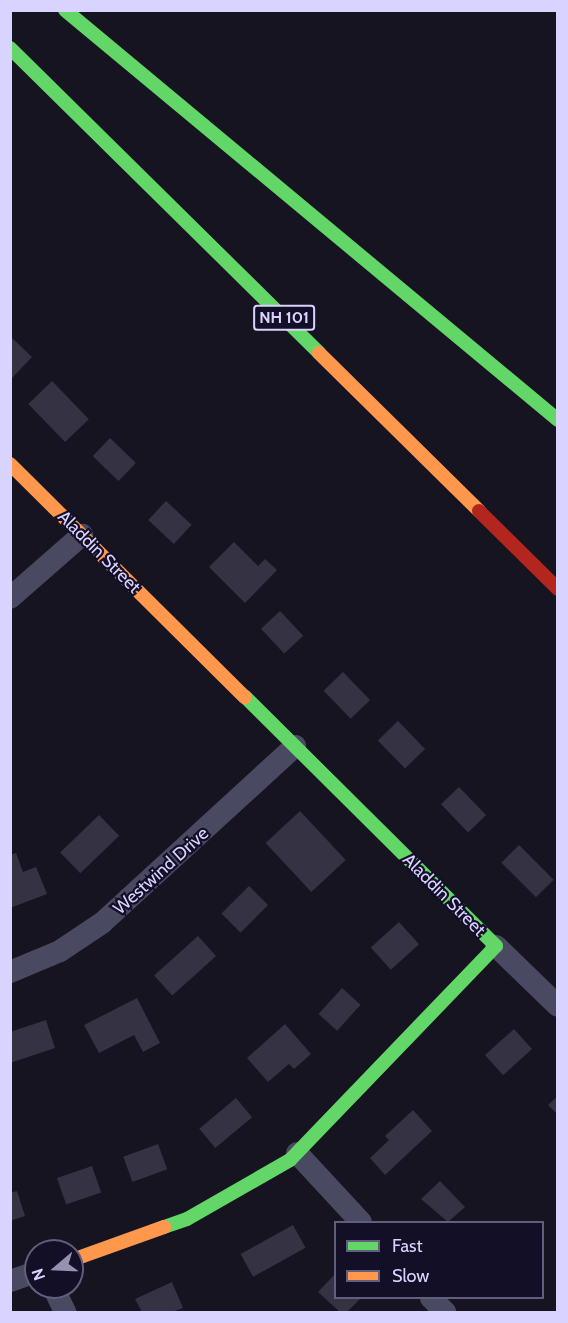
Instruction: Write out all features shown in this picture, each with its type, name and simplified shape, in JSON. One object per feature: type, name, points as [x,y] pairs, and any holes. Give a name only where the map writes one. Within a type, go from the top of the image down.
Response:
[{"type":"main road","points":[[65,10],[558,420]]},
{"type":"main road","name":"NH 101","points":[[10,48],[558,589]]},
{"type":"main road","name":"Aladdin Street","points":[[10,464],[496,946],[297,1153],[233,1195],[187,1219],[84,1256]]},
{"type":"street","points":[[10,598],[82,535]]},
{"type":"street","name":"Westwind Drive","points":[[10,972],[60,951],[102,923],[294,746]]},
{"type":"street","points":[[496,946],[558,1006]]},
{"type":"street","points":[[297,1153],[361,1221]]},
{"type":"street","points":[[432,1299],[445,1312]]},
{"type":"building","points":[[10,336],[32,357],[12,378],[10,376]]},
{"type":"building","points":[[52,381],[89,419],[65,442],[28,404]]},
{"type":"building","points":[[110,438],[136,463],[119,481],[93,456]]},
{"type":"building","points":[[166,501],[192,525],[174,544],[148,520]]},
{"type":"building","points":[[234,542],[258,566],[265,559],[277,570],[245,603],[209,567]]},
{"type":"building","points":[[280,611],[303,636],[284,654],[261,629]]},
{"type":"building","points":[[343,672],[370,700],[351,719],[324,691]]},
{"type":"building","points":[[398,721],[425,749],[405,769],[378,740]]},
{"type":"building","points":[[459,787],[486,815],[468,832],[441,804]]},
{"type":"building","points":[[300,811],[346,860],[311,892],[266,843]]},
{"type":"building","points":[[99,815],[119,836],[80,873],[60,853]]},
{"type":"building","points":[[519,845],[554,880],[536,897],[501,863]]},
{"type":"building","points":[[16,853],[23,872],[36,867],[47,894],[10,908],[10,855]]},
{"type":"building","points":[[249,886],[268,905],[241,933],[221,914]]},
{"type":"building","points":[[399,922],[419,944],[391,970],[371,947]]},
{"type":"building","points":[[198,936],[216,956],[172,996],[154,975]]},
{"type":"building","points":[[342,988],[361,1005],[337,1031],[319,1014]]},
{"type":"building","points":[[137,998],[160,1043],[143,1052],[134,1035],[99,1053],[84,1025]]},
{"type":"building","points":[[46,1020],[55,1048],[10,1063],[10,1032]]},
{"type":"building","points":[[285,1024],[311,1054],[294,1069],[289,1064],[268,1082],[247,1058]]},
{"type":"building","points":[[514,1029],[532,1049],[503,1075],[485,1055]]},
{"type":"building","points":[[558,1096],[558,1115],[548,1105]]},
{"type":"building","points":[[236,1098],[252,1117],[215,1148],[199,1129]]},
{"type":"building","points":[[413,1110],[432,1131],[385,1175],[370,1158],[389,1140],[385,1136]]},
{"type":"building","points":[[158,1144],[167,1169],[132,1182],[123,1157]]},
{"type":"building","points":[[92,1166],[101,1192],[66,1205],[57,1178]]},
{"type":"building","points":[[440,1181],[465,1207],[447,1221],[421,1199]]},
{"type":"building","points":[[17,1191],[25,1216],[10,1221],[10,1193]]},
{"type":"building","points":[[293,1225],[306,1248],[253,1277],[241,1254]]},
{"type":"building","points":[[334,1275],[334,1299],[360,1299],[347,1312],[340,1312],[318,1292]]},
{"type":"building","points":[[172,1282],[183,1308],[172,1312],[142,1312],[135,1299]]},
{"type":"traffic: fast","points":[[65,10],[558,420]]},
{"type":"traffic: fast","points":[[10,48],[319,353]]},
{"type":"traffic: fast","points":[[164,1227],[187,1219],[290,1160],[496,946],[245,697]]},
{"type":"traffic: slow","points":[[319,353],[479,511]]},
{"type":"traffic: slow","points":[[10,464],[245,697]]},
{"type":"traffic: slow","points":[[84,1256],[164,1227]]},
{"type":"traffic: jam","points":[[479,511],[558,589]]}]
